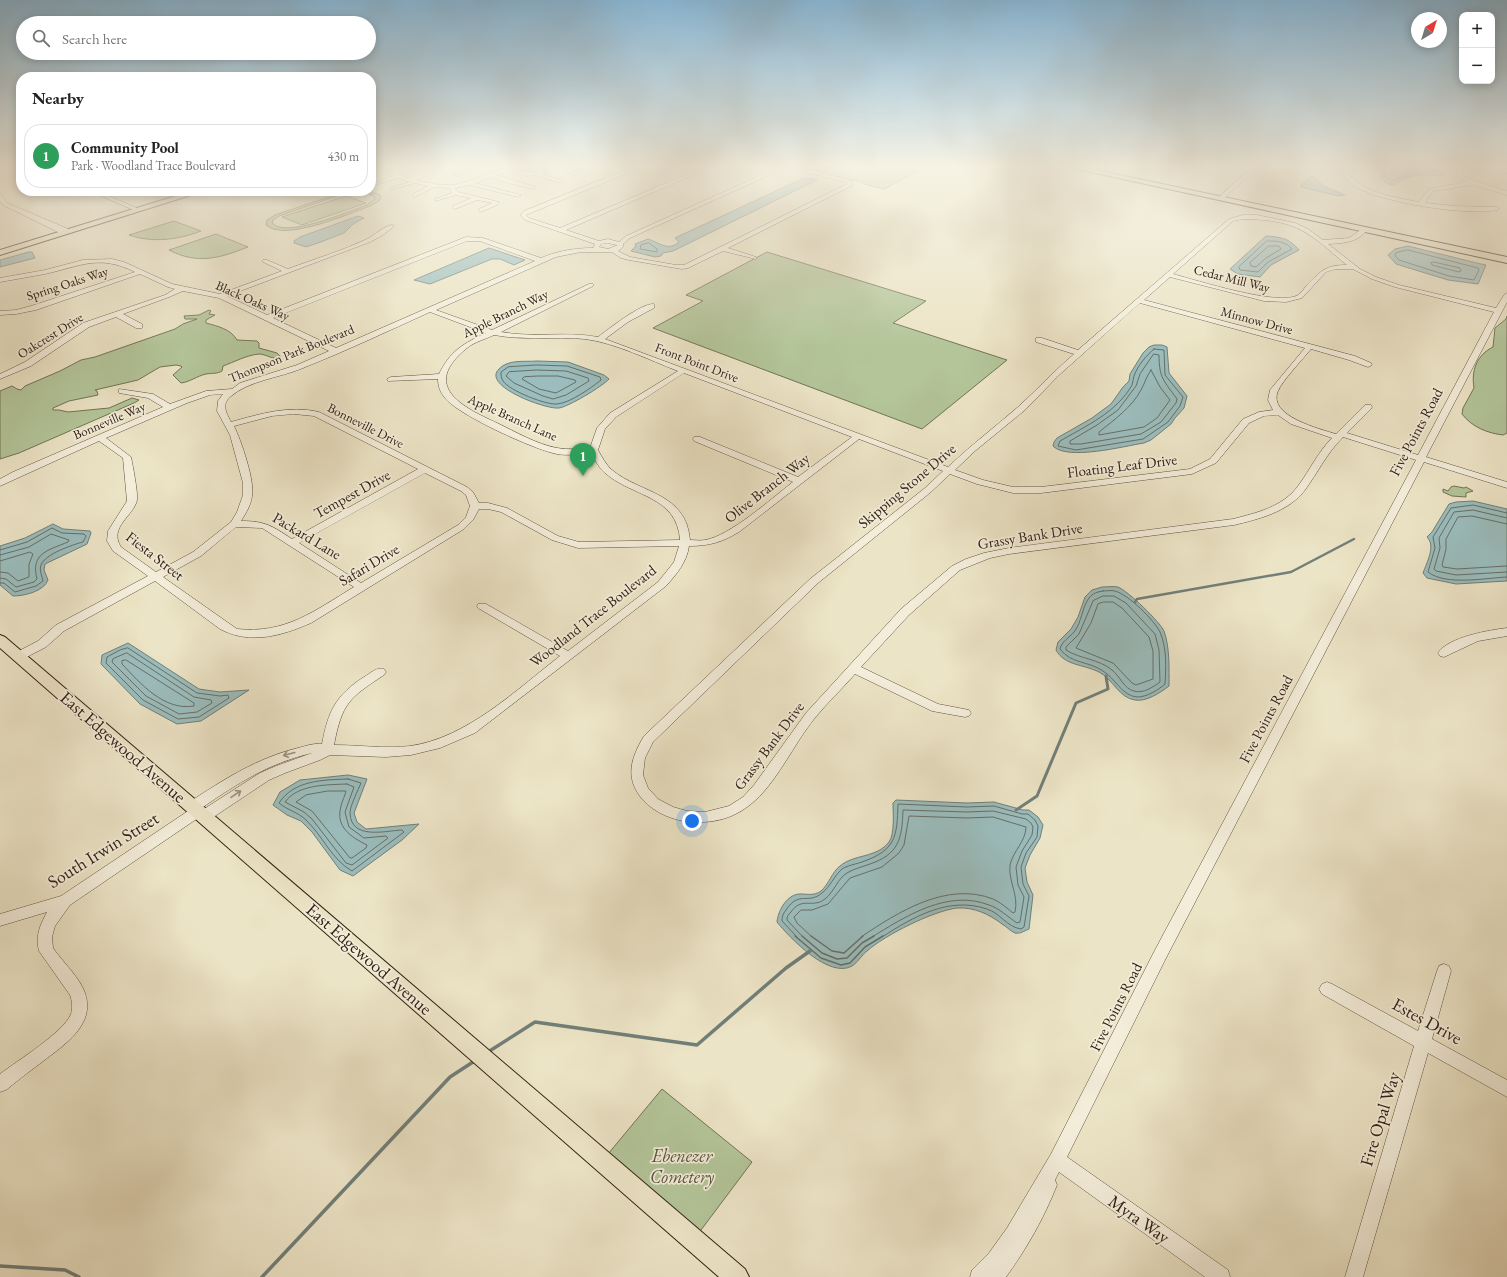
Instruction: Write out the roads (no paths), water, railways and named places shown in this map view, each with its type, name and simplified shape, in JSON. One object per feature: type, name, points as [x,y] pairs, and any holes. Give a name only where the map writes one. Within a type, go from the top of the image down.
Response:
[{"type":"main road","points":[[0,253],[84,227]]},
{"type":"main road","points":[[1348,227],[1506,261]]},
{"type":"main road","name":"East Edgewood Avenue","points":[[0,640],[737,1277]]},
{"type":"street","points":[[58,227],[67,232]]},
{"type":"street","points":[[221,296],[368,242],[379,236],[390,227]]},
{"type":"street","points":[[550,227],[598,246],[613,250],[619,255],[627,258],[682,268],[690,266],[768,227]]},
{"type":"street","points":[[560,230],[568,227]]},
{"type":"street","points":[[598,246],[628,237],[651,227]]},
{"type":"street","name":"Skipping Stone Drive","points":[[658,807],[646,795],[640,786],[637,774],[638,757],[641,749],[648,739],[814,581],[928,490],[972,449],[1022,408],[1055,374],[1140,301],[1223,227]]},
{"type":"street","name":"Skipping Stone Drive","points":[[1299,227],[1306,230],[1362,272],[1384,282],[1499,310]]},
{"type":"street","points":[[1343,240],[1355,228]]},
{"type":"street","points":[[1321,241],[1357,238],[1364,230]]},
{"type":"street","points":[[613,250],[620,248],[620,244],[628,237]]},
{"type":"street","points":[[267,318],[463,240],[472,238],[482,239],[542,261]]},
{"type":"street","points":[[611,241],[620,244]]},
{"type":"street","name":"Thompson Park Boulevard","points":[[22,659],[49,648],[73,625],[73,622],[93,609],[197,554],[234,524],[246,503],[249,490],[234,435],[220,406],[222,401],[232,392],[243,386],[285,372],[335,351],[554,255],[598,246]]},
{"type":"street","points":[[724,249],[754,258]]},
{"type":"street","name":"Black Oaks Way","points":[[0,280],[86,262],[105,260],[115,261],[170,286],[221,296],[335,351]]},
{"type":"street","points":[[265,261],[288,271]]},
{"type":"street","name":"Cedar Mill Way","points":[[1169,275],[1264,299],[1288,302],[1300,297],[1324,271],[1335,267],[1355,266]]},
{"type":"street","name":"Spring Oaks Way","points":[[0,312],[16,312],[33,308],[140,272]]},
{"type":"street","name":"Apple Branch Way","points":[[441,376],[447,363],[458,351],[476,339],[591,285]]},
{"type":"street","name":"Oakcrest Drive","points":[[0,377],[28,364],[84,327],[167,296],[181,289]]},
{"type":"street","name":"Five Points Road","points":[[1057,1160],[1160,955],[1507,295]]},
{"type":"street","name":"Minnow Drive","points":[[1140,301],[1352,358],[1368,365]]},
{"type":"street","points":[[600,339],[625,320],[651,306]]},
{"type":"street","name":"Front Point Drive","points":[[430,310],[463,324],[514,336],[569,335],[600,339],[949,470]]},
{"type":"street","points":[[117,314],[139,326]]},
{"type":"street","points":[[1039,340],[1079,353]]},
{"type":"street","points":[[1309,346],[1272,394],[1272,402],[1279,412],[1296,423],[1507,492]]},
{"type":"street","points":[[594,450],[601,428],[613,414],[684,370]]},
{"type":"street","points":[[391,379],[441,376]]},
{"type":"street","name":"Apple Branch Lane","points":[[441,376],[443,390],[447,397],[452,403],[466,412],[550,450],[566,452],[594,450]]},
{"type":"street","points":[[122,391],[150,396],[170,408]]},
{"type":"street","name":"Bonneville Way","points":[[0,483],[16,474],[184,401],[209,393],[232,392]]},
{"type":"street","name":"Grassy Bank Drive","points":[[658,807],[692,818],[711,817],[725,814],[739,808],[759,790],[810,716],[905,612],[946,576],[970,561],[988,555],[1009,551],[1234,522],[1258,516],[1276,508],[1295,495],[1302,488],[1328,447],[1368,407]]},
{"type":"street","name":"Bonneville Drive","points":[[229,424],[282,412],[297,411],[310,413],[464,489],[470,494],[475,506]]},
{"type":"street","name":"Floating Leaf Drive","points":[[949,470],[989,485],[1013,490],[1029,491],[1182,474],[1213,461],[1246,421],[1262,414],[1279,412]]},
{"type":"street","name":"Olive Branch Way","points":[[475,506],[497,507],[555,538],[578,545],[685,544],[714,541],[730,535],[858,436]]},
{"type":"street","name":"Fiesta Street","points":[[101,438],[127,457],[132,501],[113,531],[112,541],[117,549],[231,630],[252,634],[266,633]]},
{"type":"street","points":[[697,439],[799,481]]},
{"type":"street","name":"Woodland Trace Boulevard","points":[[199,812],[256,780],[288,765],[312,758],[327,750],[401,751],[426,747],[450,740],[481,722],[662,584],[679,563],[685,544],[683,527],[678,517],[670,507],[658,498],[613,475],[601,464],[594,450]]},
{"type":"street","points":[[1419,462],[1507,486]]},
{"type":"street","name":"Tempest Drive","points":[[292,543],[425,470]]},
{"type":"street","name":"Safari Drive","points":[[266,633],[283,630],[300,623],[461,527],[470,518],[475,506]]},
{"type":"street","name":"Packard Lane","points":[[234,524],[265,526],[361,587]]},
{"type":"street","points":[[482,606],[568,656]]},
{"type":"street","points":[[1444,653],[1460,643],[1475,637],[1507,632]]},
{"type":"street","points":[[853,668],[936,708],[965,713]]},
{"type":"street","points":[[327,750],[336,713],[343,701],[356,688],[380,672]]},
{"type":"street","name":"South Irwin Street","points":[[0,920],[65,901],[199,812]]},
{"type":"street","points":[[0,1084],[63,1036],[79,1015],[81,1000],[77,992],[46,951],[44,938],[48,924],[65,901]]},
{"type":"street","name":"Fire Opal Way","points":[[1354,1277],[1444,972]]},
{"type":"street","name":"Estes Drive","points":[[1327,989],[1507,1089]]},
{"type":"street","points":[[979,1277],[995,1259],[1013,1234],[1057,1160]]},
{"type":"street","points":[[995,1277],[1022,1238],[1043,1199],[1057,1160]]},
{"type":"street","name":"Myra Way","points":[[1057,1160],[1221,1277]]},
{"type":"water","points":[[329,227],[350,227],[344,233],[306,247],[294,243],[294,241],[300,237]]},
{"type":"water","points":[[700,227],[723,227],[673,251],[663,253],[661,256],[655,257],[631,251],[636,246],[635,244],[648,239],[667,246],[675,245],[679,242],[675,238]]},
{"type":"water","points":[[1266,236],[1284,239],[1292,243],[1299,250],[1271,265],[1260,277],[1238,274],[1230,269]]},
{"type":"water","points":[[1408,246],[1486,265],[1478,284],[1448,280],[1396,264],[1388,255],[1395,249]]},
{"type":"water","points":[[489,248],[525,260],[514,265],[500,259],[492,259],[430,284],[414,280]]},
{"type":"water","points":[[32,252],[35,258],[0,267],[0,260]]},
{"type":"water","points":[[1154,345],[1162,345],[1167,347],[1169,373],[1187,396],[1184,408],[1171,424],[1151,440],[1124,447],[1097,451],[1070,452],[1060,450],[1053,446],[1057,438],[1092,418],[1111,404],[1129,381],[1130,374],[1143,353],[1149,347]]},
{"type":"water","points":[[512,362],[568,362],[604,375],[609,379],[585,396],[559,408],[552,408],[518,396],[499,383],[496,376],[499,369],[503,366]]},
{"type":"water","points":[[1473,501],[1507,509],[1507,581],[1456,584],[1427,578],[1423,573],[1431,545],[1427,537],[1432,532],[1449,504]]},
{"type":"water","points":[[53,524],[63,529],[90,531],[91,533],[87,544],[45,564],[44,570],[48,580],[43,587],[28,594],[13,596],[0,585],[0,546],[25,538]]},
{"type":"water","points":[[1102,587],[1118,587],[1123,590],[1150,614],[1164,631],[1168,651],[1169,686],[1144,700],[1129,699],[1104,675],[1093,669],[1069,662],[1056,650],[1058,642],[1071,629],[1078,617],[1085,597],[1092,590]]},
{"type":"water","points":[[128,643],[199,689],[220,692],[249,690],[201,721],[177,724],[140,704],[101,664],[102,655]]},
{"type":"water","points":[[348,775],[367,779],[354,813],[357,822],[366,829],[419,824],[402,840],[353,876],[340,870],[312,832],[301,821],[287,815],[273,805],[280,792],[300,780]]},
{"type":"water","points":[[896,800],[967,803],[994,802],[1023,810],[1029,810],[1038,817],[1043,825],[1040,838],[1030,855],[1025,868],[1027,882],[1033,895],[1029,929],[1020,933],[1015,933],[992,917],[981,912],[957,908],[935,914],[897,931],[875,945],[852,966],[843,968],[832,967],[811,955],[800,946],[777,922],[781,908],[787,900],[795,895],[813,894],[821,891],[835,871],[846,862],[878,851],[884,847],[891,838],[893,803]]},
{"type":"waterway","points":[[1135,602],[1137,599],[1291,572],[1354,539]]},
{"type":"waterway","points":[[1016,810],[1037,796],[1076,703],[1108,689],[1106,676]]},
{"type":"waterway","points":[[488,1052],[535,1022],[697,1045],[786,968],[810,951]]},
{"type":"waterway","points":[[262,1277],[450,1077],[476,1060]]},
{"type":"waterway","points":[[0,1266],[65,1270],[79,1277]]},
{"type":"place","name":"Community Pool","points":[[583,476]]},
{"type":"park label","name":"Ebenezer Cometery","points":[[682,1166]]}]
